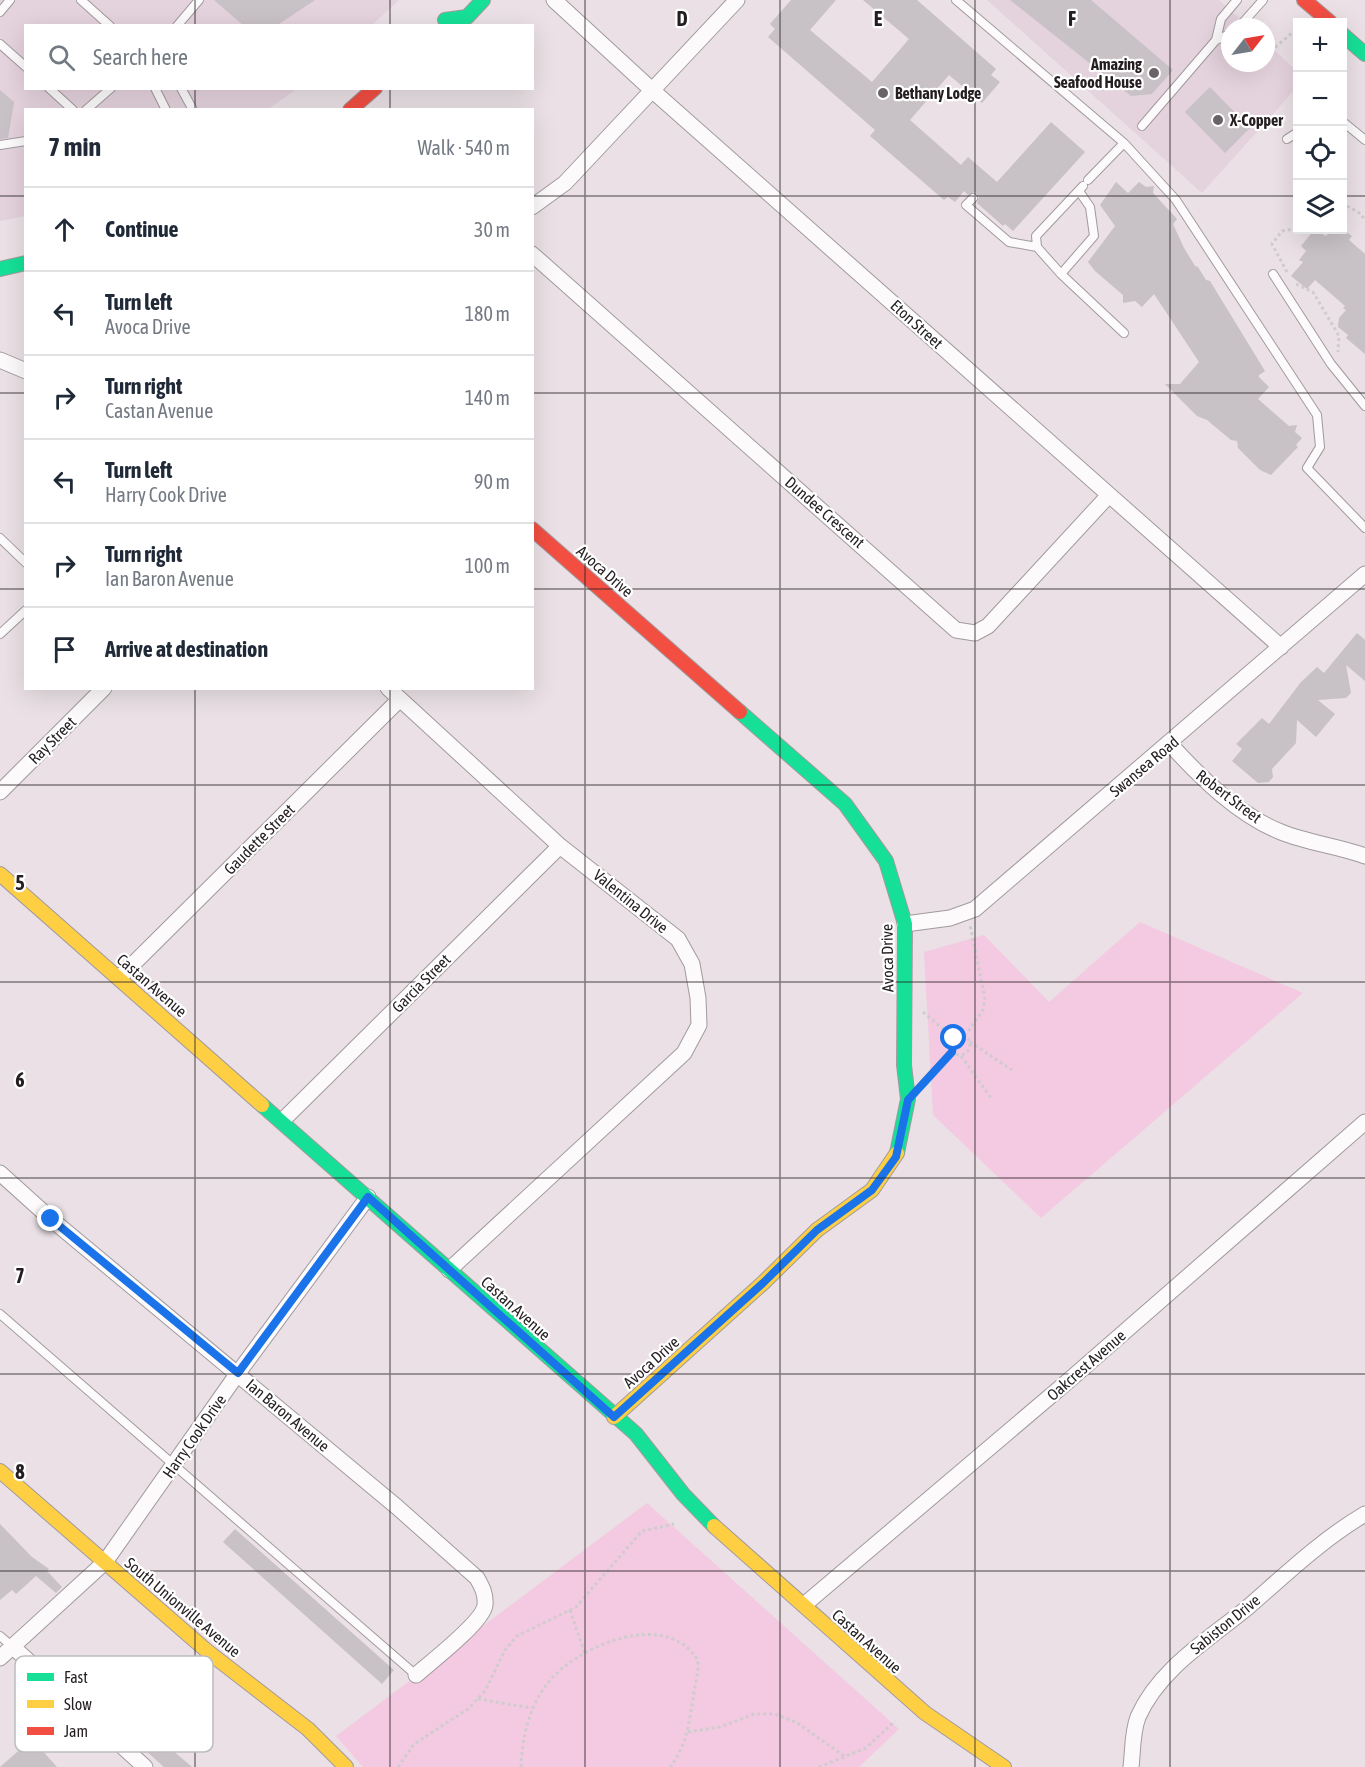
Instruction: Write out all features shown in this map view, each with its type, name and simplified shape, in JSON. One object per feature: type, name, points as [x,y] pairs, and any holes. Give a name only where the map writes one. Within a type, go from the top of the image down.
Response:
[{"type":"street","points":[[444,19],[467,17],[483,0]]},
{"type":"street","name":"Eton Street","points":[[554,0],[653,91],[1281,647]]},
{"type":"street","points":[[534,206],[565,183],[737,0]]},
{"type":"street","points":[[1304,0],[1325,18]]},
{"type":"street","points":[[1347,38],[1365,54]]},
{"type":"street","points":[[352,108],[373,90]]},
{"type":"street","name":"Dundee Crescent","points":[[534,256],[956,630],[975,633],[988,626],[1109,495]]},
{"type":"street","points":[[0,269],[24,263]]},
{"type":"street","points":[[0,360],[24,370]]},
{"type":"street","name":"Avoca Drive","points":[[534,531],[845,804],[886,861],[905,924],[904,1065],[908,1100],[896,1157],[872,1190],[817,1230],[763,1283],[614,1417]]},
{"type":"street","name":"Swansea Road","points":[[905,924],[950,918],[975,909],[1170,744],[1365,574]]},
{"type":"street","name":"Ray Street","points":[[0,792],[102,690]]},
{"type":"street","name":"Valentina Drive","points":[[394,694],[560,846],[678,939],[692,964],[699,1025],[684,1053],[449,1270]]},
{"type":"street","name":"Gaudette Street","points":[[119,978],[394,694]]},
{"type":"street","name":"Robert Street","points":[[1170,744],[1194,770],[1246,813],[1280,832],[1365,856]]},
{"type":"street","name":"Garcia Street","points":[[282,1121],[560,846]]},
{"type":"street","name":"Castan Avenue","points":[[0,874],[368,1197],[649,1448],[688,1500],[717,1532],[804,1605],[877,1674],[950,1733],[1004,1767]]},
{"type":"street","name":"Oakcrest Avenue","points":[[804,1605],[1067,1382],[1365,1122]]},
{"type":"street","name":"Ian Baron Avenue","points":[[0,1173],[51,1219],[397,1507],[477,1578],[484,1590],[485,1606],[477,1619],[416,1675]]},
{"type":"street","name":"Harry Cook Drive","points":[[0,1658],[105,1562],[238,1373],[368,1197]]},
{"type":"street","name":"South Unionville Avenue","points":[[0,1471],[207,1651],[308,1730],[346,1767]]},
{"type":"street","name":"Sabiston Drive","points":[[1131,1767],[1138,1718],[1160,1683],[1185,1657],[1247,1608],[1299,1561],[1365,1515]]},
{"type":"street","points":[[13,1647],[23,1656]]},
{"type":"street","points":[[128,1752],[145,1767]]},
{"type":"lane","points":[[0,12],[10,0]]},
{"type":"lane","points":[[81,0],[108,24]]},
{"type":"lane","points":[[179,24],[199,0]]},
{"type":"lane","points":[[956,0],[1124,143],[1176,201],[1317,415],[1320,447],[1307,468],[1365,528]]},
{"type":"lane","points":[[1216,40],[1221,19],[1236,0]]},
{"type":"lane","points":[[1247,18],[1263,0]]},
{"type":"lane","points":[[1142,126],[1216,40],[1221,38]]},
{"type":"lane","points":[[0,44],[24,65]]},
{"type":"lane","points":[[51,90],[71,108]]},
{"type":"lane","points":[[88,108],[109,90]]},
{"type":"lane","points":[[156,90],[165,108]]},
{"type":"lane","points":[[182,90],[191,108]]},
{"type":"lane","points":[[1347,125],[1365,140]]},
{"type":"lane","points":[[1287,139],[1293,135]]},
{"type":"lane","points":[[0,146],[24,141]]},
{"type":"lane","points":[[1124,143],[1036,236],[1037,247],[1061,274],[1125,333]]},
{"type":"lane","points":[[1061,274],[1094,236],[1084,185]]},
{"type":"lane","points":[[973,198],[966,205],[1009,242],[1037,247]]},
{"type":"lane","points":[[1273,274],[1331,364],[1365,406]]},
{"type":"lane","points":[[0,538],[24,561]]},
{"type":"lane","points":[[0,634],[24,612]]},
{"type":"lane","points":[[0,1314],[416,1675]]},
{"type":"lane","points":[[0,1636],[13,1647]]},
{"type":"path","points":[[1275,47],[1292,33]]},
{"type":"path","points":[[1347,206],[1361,214],[1365,221]]},
{"type":"path","points":[[1288,275],[1272,244],[1282,231],[1293,229]]},
{"type":"path","points":[[1293,281],[1298,287],[1313,292],[1339,336],[1339,357]]},
{"type":"path","points":[[954,1038],[965,1036],[983,1010],[985,999],[966,912]]},
{"type":"path","points":[[905,997],[954,1038]]},
{"type":"path","points":[[965,1036],[970,1042],[1012,1070]]},
{"type":"path","points":[[908,1100],[952,1052],[954,1038]]},
{"type":"path","points":[[961,1056],[965,1055],[970,1042]]},
{"type":"path","points":[[952,1052],[961,1056],[992,1098]]},
{"type":"path","points":[[398,1767],[414,1744],[468,1709],[478,1699],[485,1691],[505,1650],[517,1636],[576,1607],[642,1531],[674,1524]]},
{"type":"path","points":[[569,1610],[585,1654]]},
{"type":"path","points":[[521,1767],[521,1746],[532,1708],[552,1678],[604,1643],[651,1634],[676,1640],[693,1651],[698,1663],[688,1732],[677,1758],[670,1767]]},
{"type":"path","points":[[478,1699],[532,1708]]},
{"type":"path","points":[[688,1732],[720,1727],[754,1714],[774,1714],[796,1722],[844,1756]]},
{"type":"path","points":[[819,1767],[866,1748],[895,1721]]},
{"type":"shaded area","points":[[0,0],[399,0],[373,24],[24,24],[24,90],[296,90],[269,108],[24,108],[24,216],[0,221]]},
{"type":"shaded area","points":[[987,0],[1219,0],[1239,18],[1221,18],[1221,72],[1275,72],[1275,51],[1293,67],[1293,91],[1202,193]]},
{"type":"shaded area","points":[[1140,922],[1303,993],[1041,1218],[933,1115],[924,952],[984,935],[1049,1002]]},
{"type":"shaded area","points":[[647,1503],[899,1729],[859,1767],[363,1767],[336,1736]]},
{"type":"building","points":[[214,0],[315,0],[279,24],[242,24]]},
{"type":"building","name":"Bethany Lodge","points":[[791,0],[836,0],[810,30],[872,82],[909,39],[863,0],[917,0],[996,69],[991,75],[1000,82],[982,103],[949,75],[910,120],[961,165],[968,157],[997,182],[1051,122],[1085,152],[1013,231],[1005,224],[1003,226],[977,203],[979,197],[975,192],[968,195],[964,191],[955,202],[948,197],[944,200],[870,136],[875,130],[768,37],[775,29],[770,24]]},
{"type":"building","points":[[1010,0],[1091,0],[1173,70],[1152,94],[1131,96]]},
{"type":"building","name":"X-Copper","points":[[1210,87],[1250,128],[1225,153],[1185,112]]},
{"type":"building","points":[[0,90],[14,102],[8,138],[0,139]]},
{"type":"building","points":[[1116,182],[1128,193],[1139,182],[1146,187],[1154,186],[1153,193],[1177,219],[1173,224],[1184,248],[1206,280],[1210,281],[1265,371],[1258,376],[1269,387],[1258,399],[1289,426],[1297,425],[1295,432],[1302,438],[1296,445],[1298,447],[1271,475],[1260,470],[1238,448],[1237,441],[1231,440],[1207,420],[1197,416],[1165,384],[1180,384],[1199,362],[1154,294],[1142,307],[1135,301],[1123,303],[1123,295],[1088,262],[1115,226],[1100,205]]},
{"type":"building","points":[[1347,232],[1352,236],[1349,240],[1365,254],[1365,354],[1346,338],[1348,335],[1338,327],[1339,318],[1346,310],[1343,308],[1345,306],[1315,280],[1307,289],[1291,276],[1303,262],[1299,260],[1306,251],[1301,246],[1311,234],[1326,236]]},
{"type":"building","points":[[1357,633],[1365,640],[1365,681],[1346,665],[1351,693],[1346,698],[1318,700],[1335,714],[1316,737],[1297,720],[1296,743],[1272,769],[1273,777],[1269,782],[1258,783],[1232,761],[1242,749],[1236,744],[1262,718],[1269,724],[1301,682],[1317,667],[1324,673]]},
{"type":"building","points":[[0,1524],[32,1557],[49,1569],[47,1571],[62,1587],[56,1593],[36,1576],[16,1594],[12,1590],[0,1600]]},
{"type":"building","points":[[235,1529],[394,1670],[382,1684],[223,1542]]},
{"type":"building","points":[[17,1752],[44,1752],[57,1767],[0,1767]]},
{"type":"building","points":[[147,1752],[174,1752],[192,1767],[164,1767]]},
{"type":"traffic: fast","points":[[445,20],[467,17],[483,0]]},
{"type":"traffic: fast","points":[[1347,38],[1365,54]]},
{"type":"traffic: fast","points":[[0,269],[24,263]]},
{"type":"traffic: fast","points":[[740,712],[845,804],[886,861],[905,924],[904,1065],[908,1099],[897,1153]]},
{"type":"traffic: fast","points":[[262,1105],[636,1434],[683,1494],[714,1526]]},
{"type":"traffic: slow","points":[[0,874],[262,1105]]},
{"type":"traffic: slow","points":[[614,1417],[763,1283],[817,1230],[872,1190],[897,1153]]},
{"type":"traffic: slow","points":[[0,1471],[207,1651],[308,1729],[346,1767]]},
{"type":"traffic: slow","points":[[714,1526],[925,1713],[1004,1767]]},
{"type":"traffic: jam","points":[[1304,0],[1325,18]]},
{"type":"traffic: jam","points":[[352,108],[373,90]]},
{"type":"traffic: jam","points":[[534,531],[740,712]]},
{"type":"place","name":"Amazing Seafood House","points":[[1154,73]]},
{"type":"place","name":"Bethany Lodge","points":[[883,93]]},
{"type":"place","name":"X-Copper","points":[[1218,120]]},
{"type":"route","points":[[51,1219],[238,1373],[368,1197],[614,1417],[763,1283],[817,1230],[872,1190],[896,1157],[908,1100],[952,1052],[951,1042],[954,1038]]}]
